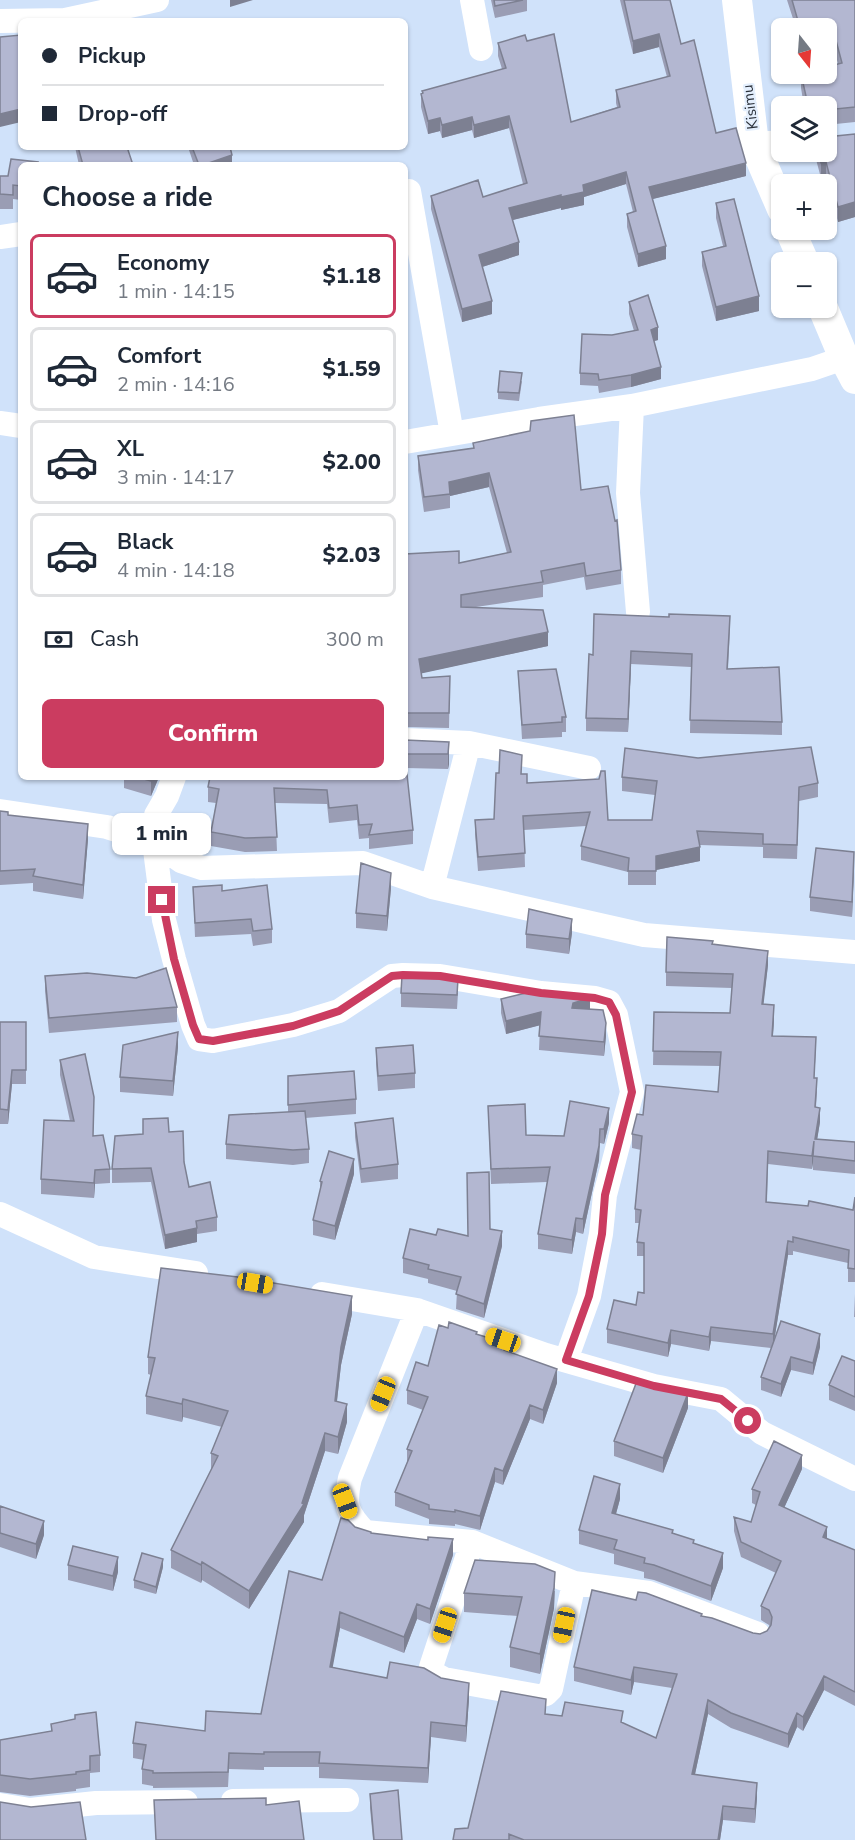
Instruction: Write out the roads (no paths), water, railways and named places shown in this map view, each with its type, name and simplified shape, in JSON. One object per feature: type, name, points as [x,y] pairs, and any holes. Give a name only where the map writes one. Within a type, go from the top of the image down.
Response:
[{"type":"street","points":[[74,18],[157,0]]},
{"type":"street","points":[[471,0],[481,49]]},
{"type":"street","name":"Kisimu","points":[[737,0],[775,174]]},
{"type":"street","points":[[0,21],[18,21]]},
{"type":"street","points":[[409,191],[452,434]]},
{"type":"street","points":[[0,237],[18,234]]},
{"type":"street","points":[[408,441],[632,406],[812,369],[849,369],[827,318]]},
{"type":"street","points":[[632,406],[628,494],[638,612]]},
{"type":"street","points":[[0,423],[18,426]]},
{"type":"street","points":[[408,740],[469,743],[589,768]]},
{"type":"street","points":[[432,887],[469,743]]},
{"type":"street","points":[[173,780],[156,815],[154,842],[164,920],[193,1025],[199,1039],[213,1041],[293,1026],[339,1011],[392,976],[403,975],[440,976],[541,993],[595,998],[609,1002],[616,1015],[632,1092],[605,1195],[602,1234],[589,1296],[566,1360]]},
{"type":"street","points":[[0,811],[107,827],[154,842],[181,861],[202,868],[363,863],[432,887],[644,935],[855,952]]},
{"type":"street","points":[[0,1214],[94,1257],[221,1277]]},
{"type":"street","points":[[302,1291],[417,1310],[566,1360],[654,1386],[721,1399],[762,1433],[855,1479]]},
{"type":"street","points":[[417,1310],[350,1478],[345,1501],[352,1518],[365,1532],[472,1542],[574,1583],[649,1593],[758,1634]]},
{"type":"street","points":[[472,1542],[431,1667],[435,1674],[444,1678],[538,1696],[546,1694],[551,1689],[574,1583]]},
{"type":"street","points":[[0,1805],[30,1810],[96,1803],[347,1800]]}]
